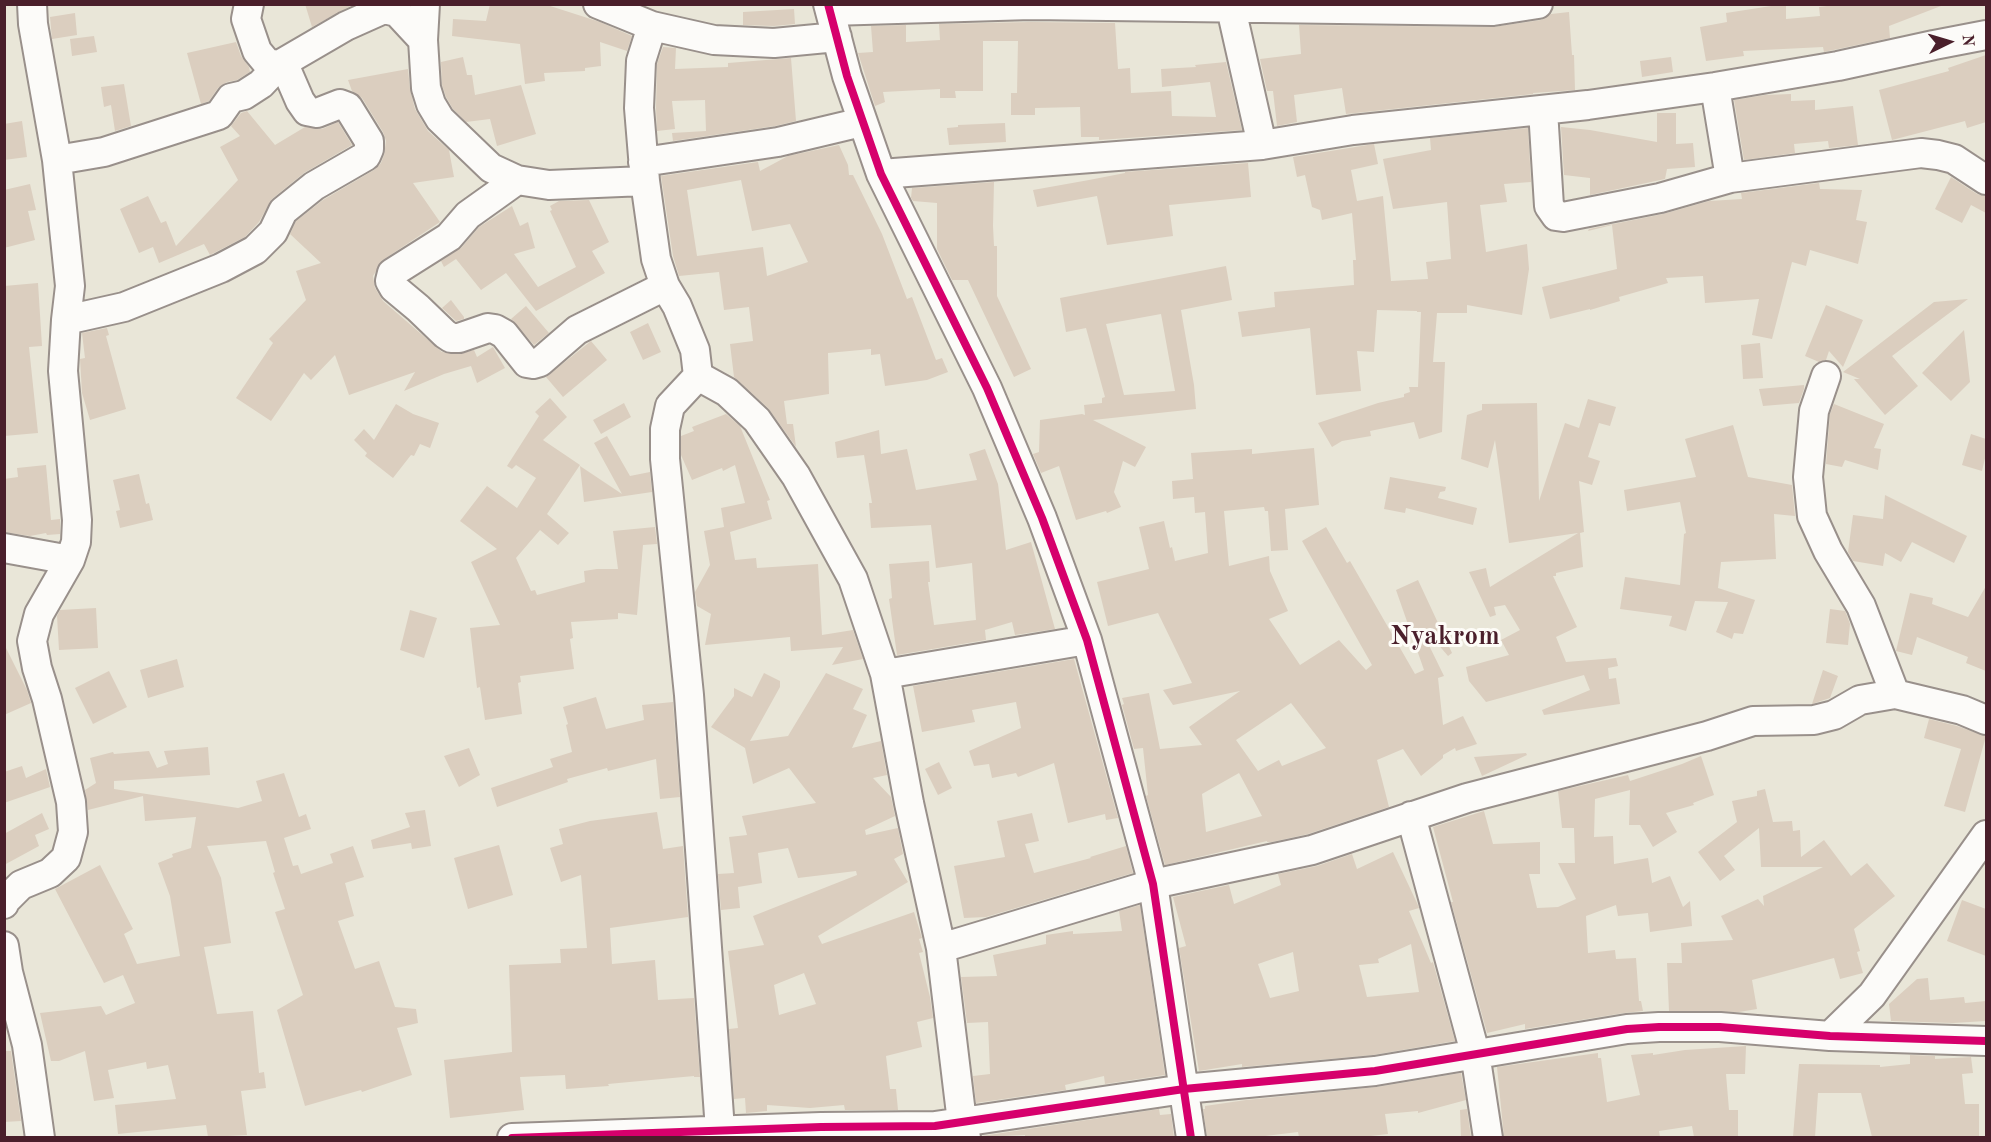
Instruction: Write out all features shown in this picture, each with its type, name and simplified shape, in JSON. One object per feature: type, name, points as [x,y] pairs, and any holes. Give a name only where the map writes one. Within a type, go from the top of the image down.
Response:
[{"type":"street","points":[[4,904],[21,885],[50,873],[66,858],[73,832],[71,802],[32,641],[39,614],[70,560],[76,542],[77,520],[63,371],[70,286],[57,160],[33,24],[32,4]]},
{"type":"street","points":[[66,320],[124,307],[221,268],[255,250],[273,232],[283,211],[314,186],[366,156],[369,141],[348,107],[340,104],[317,113],[307,111],[287,71],[279,65],[267,63],[257,51],[246,19],[249,4]]},
{"type":"street","points":[[425,4],[423,40],[426,88],[431,104],[440,119],[491,168],[517,180],[549,185],[644,171],[862,122]]},
{"type":"street","points":[[598,4],[652,26],[714,40],[774,43],[832,17],[1031,5],[1493,11],[1538,4]]},
{"type":"street","points":[[1230,6],[1262,145]]},
{"type":"street","points":[[57,160],[104,152],[219,115],[231,98],[244,95],[261,84],[279,65],[346,26],[384,9],[397,12],[423,40]]},
{"type":"street","points":[[832,17],[847,76],[881,174],[987,388],[1042,518],[1087,640],[1153,884],[1191,1137]]},
{"type":"street","points":[[652,26],[641,61],[639,108],[644,171],[656,259],[665,286],[677,306],[695,350],[698,376],[670,406],[665,429],[665,449],[689,695],[720,1130]]},
{"type":"street","points":[[881,174],[1262,145],[1353,130],[1543,110],[1715,87],[1838,66],[1986,35]]},
{"type":"street","points":[[1715,87],[1730,178]]},
{"type":"street","points":[[1543,110],[1549,206],[1557,216],[1563,217],[1660,198],[1730,178],[1921,153],[1938,154],[1954,159],[1986,180]]},
{"type":"street","points":[[517,180],[468,215],[449,237],[392,273],[390,281],[394,288],[445,334],[451,338],[459,338],[488,328],[495,328],[504,334],[527,363],[533,364],[540,362],[577,330],[665,286]]},
{"type":"street","points":[[698,376],[727,392],[757,420],[796,476],[853,579],[885,674],[909,803],[942,948],[964,1130]]},
{"type":"street","points":[[1826,376],[1814,411],[1808,477],[1812,516],[1828,551],[1861,606],[1895,694]]},
{"type":"street","points":[[4,548],[70,560]]},
{"type":"street","points":[[885,674],[1087,640]]},
{"type":"street","points":[[942,948],[1153,884],[1312,850],[1467,798],[1707,736],[1753,721],[1814,720],[1834,715],[1860,700],[1895,694],[1962,710],[1986,720]]},
{"type":"street","points":[[1412,816],[1475,1053],[1488,1137]]},
{"type":"street","points":[[1830,1036],[1872,995],[1986,835]]},
{"type":"street","points":[[4,946],[8,972],[27,1045],[40,1137]]},
{"type":"street","points":[[512,1137],[935,1126],[964,1130],[1184,1089],[1375,1071],[1627,1029],[1720,1027],[1830,1036],[1986,1041]]},
{"type":"building","points":[[305,4],[354,4],[312,27]]},
{"type":"building","points":[[490,4],[544,4],[600,22],[632,36],[627,51],[600,42],[601,66],[585,68],[585,71],[544,73],[545,81],[525,84],[520,44],[452,36],[453,19],[486,21]]},
{"type":"building","points":[[1786,4],[1786,19],[1820,16],[1819,7],[1842,4],[1941,6],[1889,26],[1890,38],[1824,52],[1823,47],[1743,51],[1744,56],[1706,61],[1700,27],[1727,22],[1726,13]]},
{"type":"building","points":[[794,9],[795,24],[743,25],[743,12]]},
{"type":"building","points":[[1569,12],[1575,90],[1346,114],[1342,88],[1294,95],[1297,122],[1277,126],[1273,91],[1267,91],[1260,59],[1301,54],[1299,25],[1493,27],[1541,20],[1551,14]]},
{"type":"building","points":[[75,13],[77,35],[52,39],[50,17]]},
{"type":"building","points":[[1115,23],[1118,69],[1130,68],[1131,93],[1171,91],[1172,116],[1216,117],[1210,82],[1162,87],[1161,69],[1226,62],[1242,130],[1099,140],[1099,137],[1081,137],[1080,107],[1035,108],[1035,115],[1011,115],[1011,93],[1017,93],[1018,41],[983,41],[983,91],[955,91],[956,98],[940,98],[940,89],[883,92],[885,102],[875,106],[858,53],[873,52],[871,26],[906,25],[906,42],[940,40],[939,24]]},
{"type":"building","points":[[94,36],[97,52],[72,56],[70,39]]},
{"type":"building","points":[[236,42],[250,72],[237,80],[227,82],[218,88],[209,101],[201,104],[187,53]]},
{"type":"building","points":[[663,47],[676,48],[675,69],[728,67],[728,63],[791,58],[796,121],[673,141],[672,133],[706,131],[705,100],[672,101],[675,129],[657,131],[657,64]]},
{"type":"building","points":[[1986,55],[1986,122],[1967,128],[1965,121],[1892,140],[1879,90],[1949,71],[1948,68]]},
{"type":"building","points":[[463,57],[467,75],[472,75],[475,95],[521,85],[536,134],[497,146],[490,119],[466,122],[453,109],[442,85],[441,62]]},
{"type":"building","points":[[1671,57],[1673,72],[1642,77],[1640,61]]},
{"type":"building","points":[[408,69],[415,109],[428,131],[449,150],[454,177],[413,183],[440,222],[383,260],[373,276],[375,288],[383,301],[442,352],[459,354],[474,350],[477,357],[493,347],[505,368],[477,383],[471,366],[444,374],[404,391],[415,372],[349,395],[335,355],[311,380],[304,373],[271,421],[236,398],[273,343],[269,339],[306,300],[296,271],[321,263],[290,234],[296,221],[323,200],[374,170],[381,163],[384,155],[386,141],[383,132],[362,98],[352,91],[348,80]]},
{"type":"building","points":[[124,84],[131,126],[115,131],[111,105],[104,107],[101,87]]},
{"type":"building","points":[[1791,94],[1791,101],[1815,100],[1815,110],[1853,106],[1858,145],[1829,148],[1828,141],[1794,144],[1795,153],[1744,160],[1734,100]]},
{"type":"building","points":[[247,111],[275,145],[305,127],[322,129],[338,122],[352,145],[304,173],[272,199],[259,222],[245,237],[214,253],[210,255],[204,244],[159,263],[153,247],[139,253],[120,209],[148,196],[161,223],[166,221],[176,246],[238,180],[220,147],[240,136],[231,126],[241,113]]},
{"type":"building","points":[[1657,113],[1676,113],[1676,144],[1693,143],[1695,167],[1667,169],[1665,179],[1590,195],[1590,178],[1564,175],[1561,127],[1657,142]]},
{"type":"building","points":[[22,121],[27,157],[4,160],[4,124]]},
{"type":"building","points":[[1005,123],[1006,142],[949,145],[947,128],[958,127],[958,125]]},
{"type":"building","points":[[1528,128],[1531,182],[1504,184],[1507,202],[1480,205],[1486,252],[1527,244],[1529,269],[1522,315],[1467,305],[1467,313],[1437,313],[1433,362],[1445,362],[1442,432],[1419,439],[1414,422],[1370,431],[1371,436],[1342,441],[1332,447],[1318,423],[1404,397],[1404,394],[1410,392],[1409,387],[1418,387],[1421,312],[1377,310],[1374,352],[1357,351],[1361,391],[1316,395],[1310,328],[1242,337],[1238,312],[1275,307],[1274,292],[1354,285],[1353,260],[1356,260],[1352,213],[1322,220],[1320,210],[1312,207],[1305,175],[1297,177],[1293,157],[1374,144],[1378,164],[1351,170],[1357,201],[1383,196],[1391,281],[1428,279],[1426,262],[1451,259],[1447,202],[1393,209],[1383,159],[1431,150],[1430,138]]},
{"type":"building","points":[[839,145],[848,165],[849,175],[853,175],[882,234],[907,299],[912,297],[936,360],[942,358],[948,372],[927,380],[885,386],[880,354],[871,355],[871,349],[828,353],[829,394],[784,401],[787,424],[793,424],[796,447],[768,408],[734,377],[730,344],[753,341],[749,307],[724,310],[719,272],[679,276],[673,256],[661,176],[758,162],[760,171],[788,156]],"holes":[[[741,180],[752,231],[790,224],[808,262],[767,276],[763,247],[697,256],[687,190]]]},
{"type":"building","points":[[1248,163],[1251,197],[1169,205],[1173,236],[1107,245],[1097,196],[1037,207],[1033,190],[1125,172]]},
{"type":"building","points":[[1951,177],[1977,194],[1986,196],[1986,213],[1971,205],[1962,223],[1935,209]]},
{"type":"building","points":[[994,182],[993,226],[994,246],[997,246],[997,296],[1031,369],[1014,377],[968,280],[952,280],[937,249],[937,203],[913,201],[911,198],[912,188]]},
{"type":"building","points":[[1819,183],[1820,189],[1862,190],[1856,220],[1867,222],[1858,264],[1810,250],[1806,266],[1792,262],[1772,339],[1752,335],[1759,299],[1705,303],[1703,276],[1666,278],[1668,283],[1619,297],[1620,301],[1550,319],[1542,287],[1617,269],[1612,225],[1588,231],[1589,229],[1663,214],[1709,201],[1742,199],[1741,193]]},
{"type":"building","points":[[30,184],[36,210],[28,211],[35,240],[4,248],[4,190]]},
{"type":"building","points":[[589,200],[609,242],[592,251],[605,273],[536,311],[506,273],[481,290],[456,259],[444,267],[441,261],[461,248],[479,227],[512,206],[520,226],[528,222],[535,248],[514,254],[538,287],[576,267],[550,211],[552,210],[550,206],[559,201]]},
{"type":"building","points":[[1226,266],[1232,300],[1181,310],[1196,409],[1093,420],[1146,447],[1135,467],[1123,461],[1114,492],[1121,507],[1107,513],[1106,511],[1076,520],[1059,466],[1041,473],[1033,454],[1039,452],[1040,420],[1085,415],[1084,405],[1102,403],[1102,398],[1105,397],[1086,328],[1066,332],[1060,298]],"holes":[[[1161,314],[1175,391],[1124,395],[1106,324]]]},
{"type":"building","points":[[38,283],[42,346],[29,347],[38,433],[4,436],[4,286]]},
{"type":"building","points":[[1968,299],[1892,356],[1918,386],[1885,415],[1854,379],[1860,379],[1843,372],[1934,302]]},
{"type":"building","points":[[451,300],[464,319],[456,321],[442,308]]},
{"type":"building","points":[[1826,305],[1863,320],[1843,367],[1829,351],[1826,360],[1819,362],[1805,356]]},
{"type":"building","points":[[526,306],[549,333],[534,345],[511,319]]},
{"type":"building","points":[[648,323],[661,352],[643,360],[630,332]]},
{"type":"building","points":[[107,328],[109,335],[106,336],[126,409],[90,420],[82,393],[80,359],[85,358],[82,333]]},
{"type":"building","points":[[1964,330],[1970,382],[1951,401],[1922,373]]},
{"type":"building","points":[[591,341],[607,360],[563,397],[546,377]]},
{"type":"building","points":[[1760,343],[1763,378],[1743,379],[1741,345]]},
{"type":"building","points":[[1804,385],[1799,403],[1763,406],[1759,389]]},
{"type":"building","points":[[550,398],[567,417],[543,440],[580,465],[547,514],[569,533],[558,545],[540,530],[516,558],[531,591],[535,590],[537,595],[585,582],[584,571],[618,569],[613,531],[655,527],[657,544],[643,545],[637,615],[618,613],[618,619],[571,622],[573,638],[570,639],[574,669],[520,676],[521,682],[518,683],[522,714],[485,720],[480,687],[477,688],[470,628],[500,625],[471,562],[497,549],[460,521],[487,486],[517,508],[536,478],[516,465],[512,469],[507,466],[539,416],[535,412]]},
{"type":"building","points":[[1588,399],[1616,407],[1610,426],[1599,423],[1588,457],[1600,461],[1592,485],[1579,481],[1584,532],[1580,533],[1583,567],[1556,573],[1556,576],[1553,576],[1577,627],[1556,637],[1566,662],[1616,658],[1618,666],[1608,668],[1609,679],[1616,678],[1620,704],[1544,715],[1542,710],[1590,690],[1584,675],[1486,702],[1469,681],[1466,667],[1509,655],[1501,640],[1520,630],[1505,605],[1494,607],[1496,615],[1490,617],[1469,572],[1486,568],[1490,587],[1578,533],[1509,543],[1495,440],[1488,468],[1461,459],[1467,415],[1482,410],[1482,404],[1537,403],[1539,501],[1565,423],[1579,428]]},
{"type":"building","points":[[624,403],[631,417],[601,434],[593,420]]},
{"type":"building","points":[[396,404],[413,414],[439,423],[430,448],[420,444],[414,456],[411,455],[393,478],[365,456],[367,453],[354,440],[364,429],[374,440]]},
{"type":"building","points":[[1834,404],[1884,424],[1874,448],[1881,449],[1878,470],[1845,460],[1842,467],[1826,464],[1830,414]]},
{"type":"building","points":[[726,414],[740,426],[770,500],[767,501],[772,519],[730,532],[735,560],[756,558],[757,568],[818,564],[822,635],[853,630],[863,659],[832,665],[843,647],[791,651],[790,637],[705,645],[711,614],[697,606],[695,592],[710,565],[704,531],[724,527],[721,508],[745,503],[735,465],[692,480],[681,455],[681,436],[694,431],[692,427]]},
{"type":"building","points":[[1733,425],[1748,477],[1792,485],[1795,516],[1774,514],[1776,559],[1721,562],[1718,588],[1755,600],[1743,634],[1734,633],[1732,639],[1716,632],[1728,602],[1695,601],[1686,631],[1669,626],[1672,616],[1620,609],[1625,577],[1680,585],[1684,534],[1686,533],[1680,502],[1627,511],[1624,490],[1696,477],[1685,439]]},
{"type":"building","points":[[879,430],[881,454],[907,449],[916,490],[977,480],[969,454],[985,449],[998,484],[1006,550],[1031,542],[1055,629],[1015,635],[1012,622],[985,630],[986,640],[897,655],[889,599],[892,598],[889,564],[929,561],[930,582],[928,582],[934,625],[976,620],[972,563],[936,568],[931,525],[871,528],[869,503],[872,503],[864,455],[837,458],[835,442]]},
{"type":"building","points":[[1971,434],[1986,439],[1986,454],[1982,471],[1962,465]]},
{"type":"building","points":[[607,436],[630,476],[650,472],[652,492],[584,502],[580,466],[622,494],[594,443]]},
{"type":"building","points":[[1314,448],[1319,505],[1285,509],[1288,550],[1271,551],[1268,511],[1265,511],[1264,507],[1224,511],[1229,566],[1269,556],[1270,571],[1288,611],[1269,619],[1300,665],[1339,640],[1366,670],[1372,665],[1302,541],[1326,527],[1347,563],[1350,561],[1415,674],[1424,670],[1396,590],[1418,580],[1452,653],[1448,656],[1425,629],[1422,631],[1444,676],[1438,678],[1443,725],[1463,716],[1477,744],[1456,751],[1455,748],[1443,755],[1443,758],[1421,776],[1403,749],[1377,760],[1389,807],[1308,834],[1272,842],[1267,841],[1165,865],[1146,796],[1148,795],[1143,748],[1134,749],[1122,698],[1149,693],[1160,749],[1202,745],[1189,727],[1240,691],[1173,705],[1163,690],[1192,683],[1158,613],[1108,626],[1097,582],[1149,569],[1139,527],[1164,521],[1175,561],[1208,553],[1205,512],[1195,513],[1194,497],[1173,499],[1172,481],[1193,479],[1191,453],[1252,449],[1252,454]],"holes":[[[1291,703],[1326,748],[1282,766],[1279,760],[1258,771],[1236,740]],[[1239,773],[1262,816],[1206,832],[1202,794]]]},
{"type":"building","points":[[46,465],[51,520],[60,519],[60,534],[47,535],[46,533],[30,536],[4,532],[4,479],[18,477],[17,468]]},
{"type":"building","points":[[139,474],[146,504],[149,503],[153,520],[120,528],[116,511],[120,510],[113,480]]},
{"type":"building","points":[[1390,477],[1446,487],[1445,491],[1440,492],[1438,498],[1477,508],[1473,525],[1406,508],[1405,513],[1384,509]]},
{"type":"building","points":[[1885,495],[1967,536],[1954,563],[1912,542],[1901,562],[1885,553],[1883,566],[1853,561],[1848,552],[1853,515],[1883,519]]},
{"type":"building","points":[[1986,586],[1986,671],[1966,663],[1968,657],[1917,637],[1912,655],[1896,651],[1910,593],[1933,598],[1932,604],[1968,617]]},
{"type":"building","points":[[96,608],[98,648],[59,650],[57,616],[60,610]]},
{"type":"building","points":[[1830,609],[1846,613],[1850,624],[1848,645],[1826,643]]},
{"type":"building","points":[[410,610],[437,618],[424,658],[400,650]]},
{"type":"building","points":[[4,644],[31,703],[4,715]]},
{"type":"building","points":[[177,659],[184,687],[148,698],[140,670]]},
{"type":"building","points":[[1074,659],[1118,818],[1106,820],[1105,814],[1068,823],[1054,763],[1018,777],[1016,773],[992,778],[989,764],[974,766],[969,751],[1021,728],[1016,702],[972,710],[975,722],[922,732],[913,686]]},
{"type":"building","points":[[1823,670],[1838,676],[1830,698],[1812,704]]},
{"type":"building","points":[[109,671],[127,707],[93,724],[75,688]]},
{"type":"building","points":[[764,673],[780,681],[780,687],[750,741],[788,736],[826,673],[863,689],[853,709],[867,715],[852,748],[881,741],[887,775],[873,778],[891,797],[895,816],[865,830],[866,835],[898,828],[903,854],[894,859],[908,882],[818,936],[822,944],[914,912],[922,938],[919,939],[923,952],[919,953],[933,1018],[917,1022],[922,1047],[886,1056],[890,1089],[896,1089],[898,1110],[845,1110],[844,1105],[810,1108],[767,1105],[767,1111],[746,1113],[745,1098],[734,1099],[729,1029],[738,1028],[728,951],[764,945],[753,916],[857,875],[856,871],[798,878],[788,848],[758,853],[762,883],[738,887],[740,908],[721,910],[718,874],[734,873],[729,837],[747,835],[742,816],[816,803],[789,768],[753,784],[745,748],[711,727],[734,696],[734,688],[752,697]],"holes":[[[804,973],[816,1004],[779,1015],[774,985]]]},
{"type":"building","points":[[596,697],[606,729],[644,720],[642,705],[673,702],[680,797],[660,799],[656,759],[608,771],[607,768],[567,779],[568,782],[497,807],[491,788],[553,767],[550,759],[572,752],[563,707]]},
{"type":"building","points":[[1929,719],[1986,736],[1965,812],[1944,806],[1961,749],[1924,738]]},
{"type":"building","points":[[208,747],[210,775],[114,781],[114,789],[238,808],[262,801],[256,781],[284,773],[299,817],[306,814],[311,829],[284,838],[293,866],[298,865],[301,874],[333,863],[330,854],[353,846],[364,877],[345,883],[354,916],[338,921],[355,969],[379,961],[395,1007],[416,1009],[418,1023],[397,1028],[412,1075],[362,1092],[361,1090],[305,1106],[277,1010],[303,995],[275,912],[285,909],[273,873],[275,872],[266,841],[207,846],[221,878],[231,943],[204,947],[217,1014],[253,1011],[259,1073],[264,1072],[266,1088],[241,1091],[247,1135],[208,1137],[206,1125],[118,1134],[115,1105],[176,1099],[168,1065],[147,1069],[146,1062],[108,1070],[114,1098],[94,1101],[85,1051],[59,1061],[51,1061],[40,1013],[101,1006],[106,1015],[135,1003],[123,975],[104,983],[55,889],[100,865],[133,929],[124,934],[137,964],[180,956],[170,896],[158,863],[173,857],[172,854],[191,848],[196,817],[145,821],[143,796],[88,810],[85,790],[96,783],[90,758],[113,752],[114,754],[149,751],[157,768],[168,764],[164,751]]},
{"type":"building","points":[[469,748],[480,775],[459,787],[444,756]]},
{"type":"building","points":[[1526,753],[1527,755],[1482,776],[1474,757]]},
{"type":"building","points":[[1701,756],[1714,795],[1693,803],[1694,805],[1666,813],[1677,832],[1653,847],[1640,825],[1629,825],[1630,790],[1595,799],[1594,837],[1613,836],[1614,864],[1648,858],[1652,883],[1670,876],[1683,907],[1690,901],[1692,926],[1650,932],[1648,913],[1618,916],[1616,905],[1586,916],[1588,953],[1615,950],[1616,959],[1636,958],[1639,1001],[1641,1001],[1643,1011],[1525,1029],[1525,1024],[1487,1033],[1433,827],[1484,811],[1493,844],[1540,842],[1540,874],[1529,874],[1537,908],[1558,907],[1576,899],[1558,863],[1575,863],[1574,828],[1562,828],[1558,791],[1628,775],[1630,781]]},
{"type":"building","points":[[939,762],[952,788],[938,795],[925,769]]},
{"type":"building","points":[[22,766],[26,778],[46,769],[50,787],[4,803],[4,772]]},
{"type":"building","points":[[1765,789],[1773,822],[1792,821],[1793,831],[1800,830],[1801,857],[1824,840],[1851,876],[1867,863],[1895,896],[1854,929],[1863,973],[1840,979],[1834,958],[1752,980],[1757,1009],[1739,1012],[1669,1011],[1667,963],[1682,963],[1681,943],[1733,940],[1721,916],[1758,899],[1764,906],[1763,896],[1823,867],[1761,867],[1759,828],[1724,856],[1735,870],[1720,881],[1698,852],[1737,822],[1732,801],[1757,796],[1757,791]]},
{"type":"building","points":[[425,810],[431,846],[412,849],[411,843],[373,849],[371,840],[410,827],[405,813]]},
{"type":"building","points":[[657,812],[663,849],[683,846],[688,917],[610,928],[612,964],[655,960],[658,1000],[694,998],[700,1077],[566,1089],[565,1075],[520,1077],[524,1110],[450,1118],[444,1060],[512,1052],[509,965],[561,963],[560,949],[587,948],[581,875],[561,882],[550,848],[563,844],[559,829],[590,821]]},
{"type":"building","points":[[42,813],[49,829],[35,835],[39,846],[4,865],[4,834]]},
{"type":"building","points":[[1032,813],[1039,841],[1025,844],[1034,873],[1126,846],[1133,873],[986,917],[964,918],[954,866],[1005,857],[997,821]]},
{"type":"building","points":[[499,845],[513,895],[468,909],[454,858]]},
{"type":"building","points":[[1393,852],[1419,908],[1409,911],[1431,963],[1433,962],[1455,1041],[1373,1055],[1242,1067],[1242,1064],[1199,1071],[1179,948],[1186,946],[1173,897],[1229,885],[1234,904],[1281,885],[1278,874],[1317,866],[1352,854],[1357,869]],"holes":[[[1411,944],[1419,992],[1367,997],[1359,965],[1379,963],[1378,959]],[[1293,952],[1299,991],[1270,998],[1258,964]]]},
{"type":"building","points":[[1962,900],[1986,909],[1986,956],[1947,941]]},
{"type":"building","points":[[1140,905],[1165,1075],[1105,1084],[1104,1076],[1065,1085],[1066,1090],[976,1103],[973,1076],[990,1074],[988,1022],[967,1023],[961,977],[997,976],[993,955],[1046,944],[1046,935],[1073,931],[1073,934],[1122,931],[1119,911]]},
{"type":"building","points":[[1928,978],[1930,1000],[1964,997],[1965,1003],[1986,1001],[1986,1021],[1953,1023],[1891,1021],[1889,1004],[1917,979]]},
{"type":"building","points":[[1746,1046],[1745,1074],[1726,1074],[1729,1110],[1738,1110],[1738,1137],[1694,1137],[1692,1126],[1659,1131],[1660,1137],[1504,1137],[1497,1067],[1598,1053],[1598,1058],[1601,1058],[1607,1102],[1640,1095],[1631,1055]]},
{"type":"building","points":[[4,1051],[11,1051],[21,1121],[4,1122]]},
{"type":"building","points":[[1910,1055],[1935,1056],[1935,1059],[1971,1057],[1973,1073],[1962,1074],[1965,1104],[1979,1104],[1979,1137],[1872,1137],[1861,1093],[1818,1093],[1815,1137],[1793,1137],[1799,1064],[1880,1065],[1880,1067],[1910,1064]]},
{"type":"building","points":[[1461,1073],[1466,1100],[1418,1113],[1418,1111],[1385,1114],[1388,1134],[1362,1137],[1299,1137],[1298,1132],[1257,1137],[1207,1137],[1203,1109],[1205,1106],[1377,1087]]},
{"type":"building","points":[[1159,1109],[1160,1115],[1171,1114],[1174,1137],[1025,1137],[1025,1135],[982,1137],[982,1136]]},
{"type":"building","points":[[1467,1109],[1471,1137],[1461,1137],[1460,1110]]},
{"type":"cycle path","points":[[828,4],[847,76],[881,174],[987,388],[1042,518],[1087,640],[1153,884],[1191,1138]]},
{"type":"cycle path","points":[[512,1138],[821,1127],[935,1126],[1184,1089],[1375,1071],[1627,1029],[1720,1027],[1830,1036],[1986,1041]]},
{"type":"district","name":"Nyakrom","points":[[1445,637]]}]
